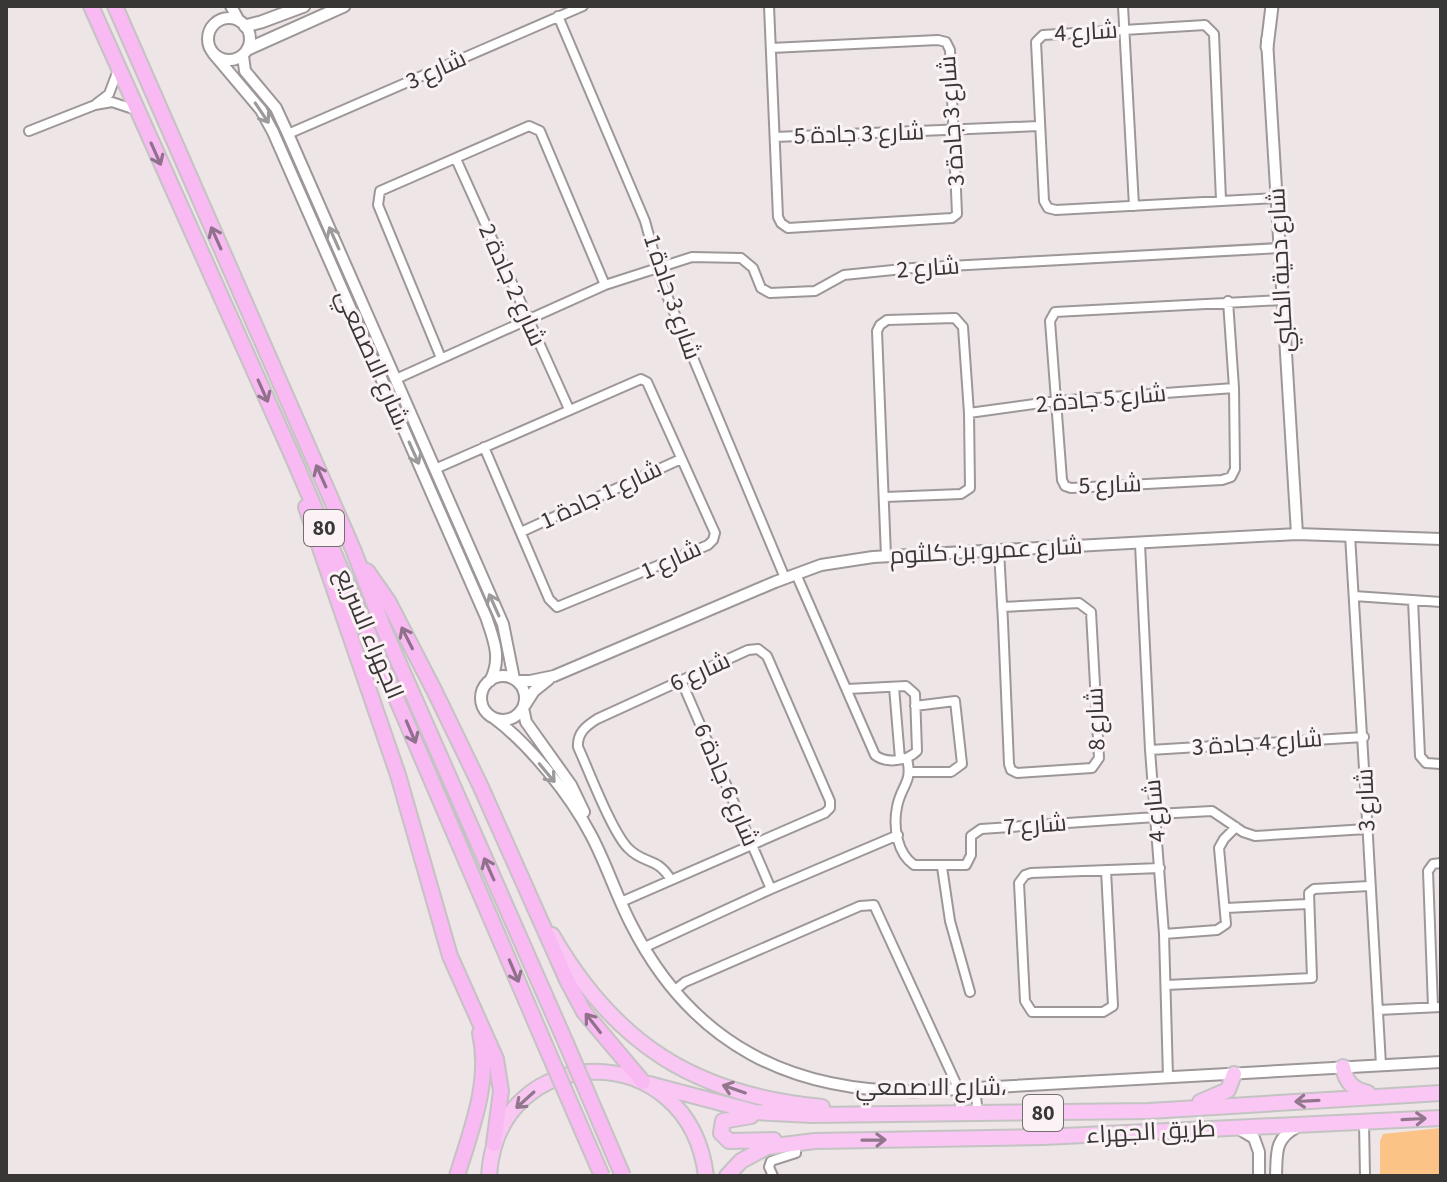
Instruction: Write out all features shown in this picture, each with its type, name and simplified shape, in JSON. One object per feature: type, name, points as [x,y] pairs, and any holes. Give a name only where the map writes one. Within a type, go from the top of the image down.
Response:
[{"type":"highway","name":"الجهراء السريع","points":[[91,6],[291,453],[602,1176]]},
{"type":"highway","name":"الجهراء السريع","points":[[115,6],[623,1176]]},
{"type":"highway","points":[[291,453],[313,529],[393,760],[450,956],[492,1048],[501,1080],[494,1144]]},
{"type":"highway","points":[[353,549],[388,601],[421,666],[584,1012],[646,1083]]},
{"type":"highway","points":[[531,898],[572,969],[593,997],[611,1018],[653,1053],[728,1087],[772,1100],[894,1114]]},
{"type":"highway","points":[[457,1176],[482,1085],[482,1042],[474,1014]]},
{"type":"highway","points":[[1343,1067],[1344,1077],[1352,1087],[1380,1096]]},
{"type":"highway","name":"80","points":[[488,1174],[494,1144],[502,1126],[521,1102],[560,1078],[605,1071],[646,1083],[664,1095],[689,1123],[703,1157],[706,1176]]},
{"type":"highway","points":[[1179,1109],[1228,1090],[1234,1074]]},
{"type":"highway","name":"طريق الجهراء","points":[[646,1083],[755,1112],[812,1115],[1179,1109],[1441,1093]]},
{"type":"highway","points":[[812,1115],[730,1118],[723,1121],[720,1129],[729,1141],[815,1141]]},
{"type":"highway","name":"طريق الجهراء","points":[[727,1176],[741,1161],[767,1147],[815,1141],[1043,1137],[1441,1118]]},
{"type":"main road","points":[[245,52],[344,6]]},
{"type":"main road","points":[[1267,47],[1272,6]]},
{"type":"main road","points":[[242,23],[302,7]]},
{"type":"main road","points":[[302,7],[295,13],[295,19],[306,23]]},
{"type":"street","points":[[216,8],[218,21],[208,36],[213,53],[218,58],[231,61],[245,52],[250,37],[231,6]]},
{"type":"street","name":"شارع 3","points":[[288,134],[583,6]]},
{"type":"street","name":"شارع 3 جادة 3","points":[[769,6],[778,217],[788,228],[952,218],[958,211],[950,50],[942,40],[771,48]]},
{"type":"street","points":[[1123,6],[1134,206]]},
{"type":"street","name":"شارع دحية الكلبي","points":[[1266,6],[1297,534]]},
{"type":"street","name":"شارع 3 جادة 1","points":[[558,16],[645,221],[656,254],[657,268],[791,576]]},
{"type":"street","points":[[218,21],[232,18],[242,23]]},
{"type":"street","name":"شارع 4","points":[[1221,200],[1214,34],[1205,25],[1043,35],[1038,38],[1039,126],[1044,201],[1048,208],[1277,198]]},
{"type":"street","name":"شارع الاصمعي،","points":[[245,52],[245,71],[276,108],[503,624],[516,680]]},
{"type":"street","name":"شارع الاصمعي،","points":[[213,53],[261,110],[280,147],[486,617],[497,655],[490,681]]},
{"type":"street","points":[[95,105],[109,94],[119,70]]},
{"type":"street","points":[[29,131],[95,105],[112,102],[136,111]]},
{"type":"street","points":[[441,358],[377,199],[380,191],[529,126],[536,128],[540,131],[605,285]]},
{"type":"street","name":"شارع 3 جادة 5","points":[[775,137],[1039,126]]},
{"type":"street","name":"شارع 2 جادة 2","points":[[456,159],[569,409]]},
{"type":"street","name":"شارع 2","points":[[396,379],[605,285],[692,257],[741,258],[753,268],[761,288],[770,293],[815,291],[844,275],[913,268],[1279,248]]},
{"type":"street","name":"شارع 5","points":[[1228,301],[1234,388],[1235,469],[1231,477],[1222,480],[1068,487],[1062,480],[1050,321],[1055,312],[1228,301],[1283,300]]},
{"type":"street","points":[[885,497],[961,494],[968,491],[972,483],[963,327],[951,317],[887,320],[877,331],[886,556]]},
{"type":"street","name":"شارع 1","points":[[435,469],[484,447],[569,409],[644,380],[715,533],[713,540],[708,545],[557,607],[549,599],[484,447]]},
{"type":"street","name":"شارع 5 جادة 2","points":[[969,413],[1056,401],[1234,388]]},
{"type":"street","name":"شارع 1 جادة 1","points":[[521,532],[681,459]]},
{"type":"street","name":"شارع عمرو بن كلثوم","points":[[516,680],[530,681],[554,676],[821,565],[886,556],[1297,534],[1441,539]]},
{"type":"street","name":"شارع 3","points":[[1350,535],[1381,1065]]},
{"type":"street","name":"شارع 4","points":[[1140,544],[1150,750],[1164,934],[1168,1077]]},
{"type":"street","name":"شارع 8","points":[[999,551],[1009,764],[1011,770],[1017,773],[1092,768],[1099,758],[1091,612],[1079,603],[1002,607]]},
{"type":"street","points":[[791,576],[847,689],[875,755],[883,760],[904,759],[917,751],[915,694],[911,689],[906,686],[847,689]]},
{"type":"street","points":[[1354,596],[1441,602]]},
{"type":"street","points":[[1413,600],[1420,756],[1428,764],[1441,764]]},
{"type":"street","name":"شارع 6","points":[[621,902],[751,847],[830,808],[830,801],[765,654],[755,649],[597,719],[577,739],[622,842],[637,856],[664,868],[671,880]]},
{"type":"street","name":"شارع عمرو بن كلثوم","points":[[523,708],[534,691],[554,676]]},
{"type":"street","points":[[506,677],[516,680],[525,693],[523,708],[513,718],[494,718],[484,708],[485,687],[490,681],[506,677]]},
{"type":"street","name":"شارع 6 جادة 6","points":[[681,680],[771,889]]},
{"type":"street","points":[[894,687],[904,759],[911,772]]},
{"type":"street","points":[[911,772],[951,772],[962,764],[955,701],[915,706]]},
{"type":"street","name":"شارع الاصمعي،","points":[[523,708],[526,722],[571,785],[621,902],[645,947],[675,990],[694,1011],[732,1042],[791,1073],[866,1091],[959,1090],[1441,1062]]},
{"type":"street","name":"شارع الاصمعي،","points":[[494,718],[509,730],[547,773],[592,836]]},
{"type":"street","name":"شارع 4 جادة 3","points":[[1150,750],[1364,737]]},
{"type":"street","points":[[911,772],[897,805],[900,849],[909,862],[919,866],[942,867],[950,921],[970,992]]},
{"type":"street","points":[[1156,816],[1212,811],[1255,836],[1367,829]]},
{"type":"street","name":"شارع 7","points":[[942,867],[966,865],[970,859],[972,834],[981,829],[1156,816]]},
{"type":"street","points":[[1164,934],[1222,928],[1226,924],[1219,848],[1236,827]]},
{"type":"street","points":[[645,947],[898,835]]},
{"type":"street","points":[[1378,1010],[1437,1007],[1428,871],[1431,865],[1441,863]]},
{"type":"street","points":[[1106,870],[1113,1006],[1103,1012],[1032,1012],[1025,1001],[1020,880],[1031,873],[1106,870],[1160,868]]},
{"type":"street","points":[[1166,985],[1312,978],[1309,893],[1314,889],[1369,886]]},
{"type":"street","points":[[675,990],[685,982],[870,904],[878,909],[959,1090],[961,1113]]},
{"type":"street","points":[[1226,908],[1308,904]]},
{"type":"street","points":[[975,1089],[978,1113]]},
{"type":"street","points":[[1364,1122],[1365,1176]]},
{"type":"street","points":[[1276,1171],[1277,1150],[1285,1133],[1306,1124]]},
{"type":"street","points":[[1233,1128],[1241,1129],[1254,1138],[1259,1176]]},
{"type":"street","points":[[771,1171],[771,1161],[796,1153],[796,1143]]},
{"type":"street","points":[[1259,1163],[1270,1158],[1276,1171]]},
{"type":"shaded area","points":[[1441,1128],[1441,1176],[1380,1176],[1380,1141],[1383,1134]]}]
